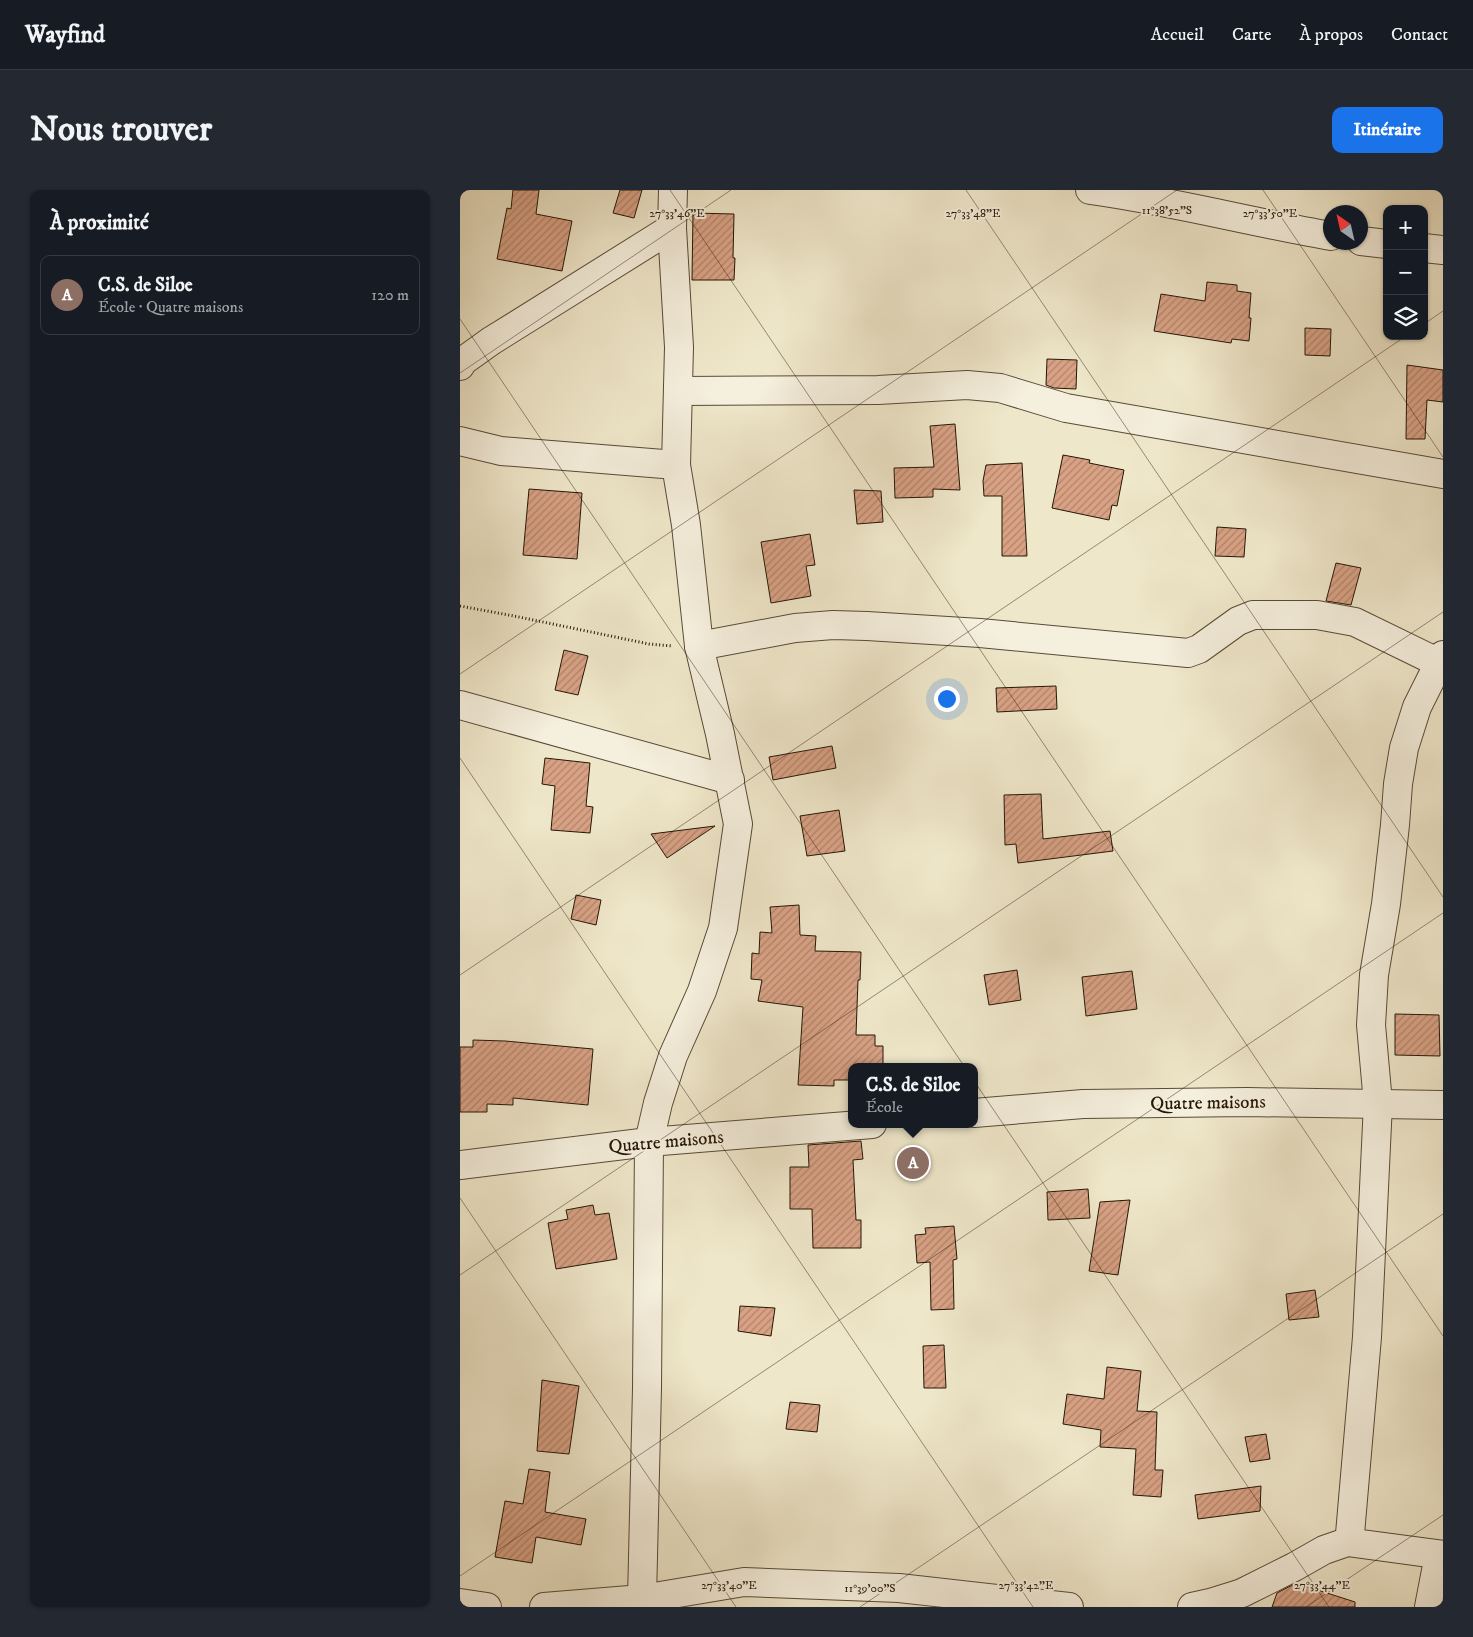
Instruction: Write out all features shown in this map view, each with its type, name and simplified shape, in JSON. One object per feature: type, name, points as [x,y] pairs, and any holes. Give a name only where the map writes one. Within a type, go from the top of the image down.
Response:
[{"type":"street","points":[[642,1599],[647,1388],[649,1142],[658,1103],[673,1056],[702,991],[723,928],[738,824],[730,780],[699,646],[686,525],[676,465],[679,347],[672,228],[673,190]]},
{"type":"street","points":[[1090,190],[1176,204],[1323,235]]},
{"type":"street","points":[[460,366],[463,361],[491,341],[672,228]]},
{"type":"street","points":[[1368,242],[1383,244]]},
{"type":"street","points":[[1428,248],[1443,250]]},
{"type":"street","points":[[678,391],[878,390],[967,386],[1000,388],[1066,408],[1443,474]]},
{"type":"street","points":[[460,441],[501,451],[676,465]]},
{"type":"street","points":[[699,646],[795,628],[867,626],[989,634],[1188,652],[1199,649],[1238,621],[1253,615],[1317,615],[1355,622],[1441,659],[1417,707],[1404,748],[1398,784],[1396,825],[1386,904],[1374,976],[1371,1025],[1378,1103],[1367,1337],[1350,1534],[1347,1542]]},
{"type":"street","points":[[460,705],[730,780]]},
{"type":"street","name":"Quatre maisons","points":[[978,1113],[1083,1104],[1247,1102],[1443,1105]]},
{"type":"street","name":"Quatre maisons","points":[[460,1165],[649,1142],[848,1126]]},
{"type":"street","points":[[1192,1607],[1242,1593],[1324,1550],[1347,1542],[1441,1555],[1429,1607]]},
{"type":"street","points":[[544,1607],[642,1599],[744,1582],[899,1588],[1069,1607]]},
{"type":"street","points":[[460,1603],[487,1607]]},
{"type":"path","points":[[460,606],[648,644],[699,646]]},
{"type":"building","points":[[513,190],[539,190],[536,214],[572,221],[562,271],[497,259],[507,208],[511,209]]},
{"type":"building","points":[[620,190],[642,190],[634,218],[613,213]]},
{"type":"building","points":[[693,213],[734,214],[734,280],[692,280]]},
{"type":"building","points":[[1207,282],[1237,285],[1237,291],[1251,293],[1249,341],[1232,339],[1231,343],[1154,331],[1161,294],[1205,301]]},
{"type":"building","points":[[1305,328],[1331,329],[1330,356],[1305,355]]},
{"type":"building","points":[[1047,359],[1077,360],[1076,389],[1054,388],[1046,385]]},
{"type":"building","points":[[1407,365],[1443,370],[1443,402],[1427,400],[1425,439],[1406,439]]},
{"type":"building","points":[[955,424],[960,490],[933,489],[933,497],[895,498],[894,468],[934,467],[930,426]]},
{"type":"building","points":[[1063,455],[1090,460],[1089,463],[1124,470],[1117,506],[1112,505],[1109,520],[1052,508]]},
{"type":"building","points":[[1022,463],[1027,556],[1002,556],[1002,496],[984,496],[983,481],[986,465]]},
{"type":"building","points":[[529,489],[582,493],[577,559],[523,555]]},
{"type":"building","points":[[854,490],[881,491],[883,522],[857,524]]},
{"type":"building","points":[[1217,527],[1246,529],[1244,557],[1215,556]]},
{"type":"building","points":[[810,534],[815,565],[806,566],[811,596],[771,603],[761,542]]},
{"type":"building","points":[[1336,563],[1361,568],[1351,605],[1326,601]]},
{"type":"building","points":[[564,650],[588,656],[578,695],[555,690]]},
{"type":"building","points":[[1056,686],[1057,709],[997,712],[996,688]]},
{"type":"building","points":[[832,746],[836,768],[773,780],[769,757]]},
{"type":"building","points":[[545,758],[590,763],[586,806],[593,807],[590,833],[551,830],[555,786],[542,784]]},
{"type":"building","points":[[1041,794],[1043,839],[1110,831],[1113,851],[1018,863],[1016,844],[1005,845],[1004,795]]},
{"type":"building","points":[[839,810],[845,851],[807,856],[800,816]]},
{"type":"building","points":[[715,826],[667,858],[651,834]]},
{"type":"building","points":[[576,895],[601,900],[596,925],[571,919]]},
{"type":"building","points":[[799,905],[800,935],[816,936],[815,951],[861,952],[856,1035],[875,1035],[875,1046],[883,1046],[883,1063],[848,1063],[848,1080],[834,1080],[834,1086],[798,1085],[803,1007],[758,1001],[762,980],[751,979],[752,953],[759,954],[760,932],[772,933],[770,907]]},
{"type":"building","points":[[1017,970],[1021,1000],[989,1005],[984,975]]},
{"type":"building","points":[[1132,971],[1137,1009],[1086,1016],[1082,977]]},
{"type":"building","points":[[1395,1014],[1439,1015],[1440,1056],[1395,1055]]},
{"type":"building","points":[[473,1040],[593,1049],[588,1105],[513,1098],[513,1105],[487,1104],[487,1112],[460,1112],[460,1047],[473,1047]]},
{"type":"building","points":[[861,1141],[863,1159],[853,1160],[856,1220],[861,1220],[861,1248],[813,1248],[812,1209],[790,1209],[790,1167],[809,1167],[808,1145]]},
{"type":"building","points":[[1088,1189],[1090,1218],[1048,1220],[1047,1192]]},
{"type":"building","points":[[1130,1200],[1118,1275],[1089,1271],[1100,1202]]},
{"type":"building","points":[[593,1205],[595,1215],[609,1213],[617,1259],[556,1269],[548,1223],[568,1219],[566,1210]]},
{"type":"building","points":[[954,1226],[957,1259],[953,1260],[954,1309],[931,1310],[930,1262],[917,1263],[915,1235],[926,1234],[925,1228]]},
{"type":"building","points":[[1315,1290],[1319,1317],[1289,1320],[1286,1294]]},
{"type":"building","points":[[740,1306],[775,1308],[771,1336],[738,1331]]},
{"type":"building","points":[[944,1345],[946,1388],[924,1388],[923,1346]]},
{"type":"building","points":[[1107,1367],[1141,1371],[1137,1411],[1157,1412],[1155,1470],[1163,1470],[1161,1497],[1133,1495],[1136,1449],[1100,1447],[1101,1430],[1063,1424],[1067,1394],[1104,1399]]},
{"type":"building","points":[[542,1380],[579,1386],[569,1454],[537,1451]]},
{"type":"building","points":[[790,1402],[820,1405],[817,1432],[786,1429]]},
{"type":"building","points":[[1266,1434],[1270,1459],[1250,1462],[1245,1437]]},
{"type":"building","points":[[529,1469],[550,1472],[545,1512],[586,1519],[581,1545],[536,1537],[532,1563],[495,1557],[505,1501],[523,1504]]},
{"type":"building","points":[[1261,1486],[1260,1511],[1198,1519],[1195,1495]]},
{"type":"building","points":[[1296,1583],[1355,1602],[1355,1607],[1272,1607],[1277,1593]]},
{"type":"place","name":"C.S. de Siloe","points":[[913,1163]]}]
